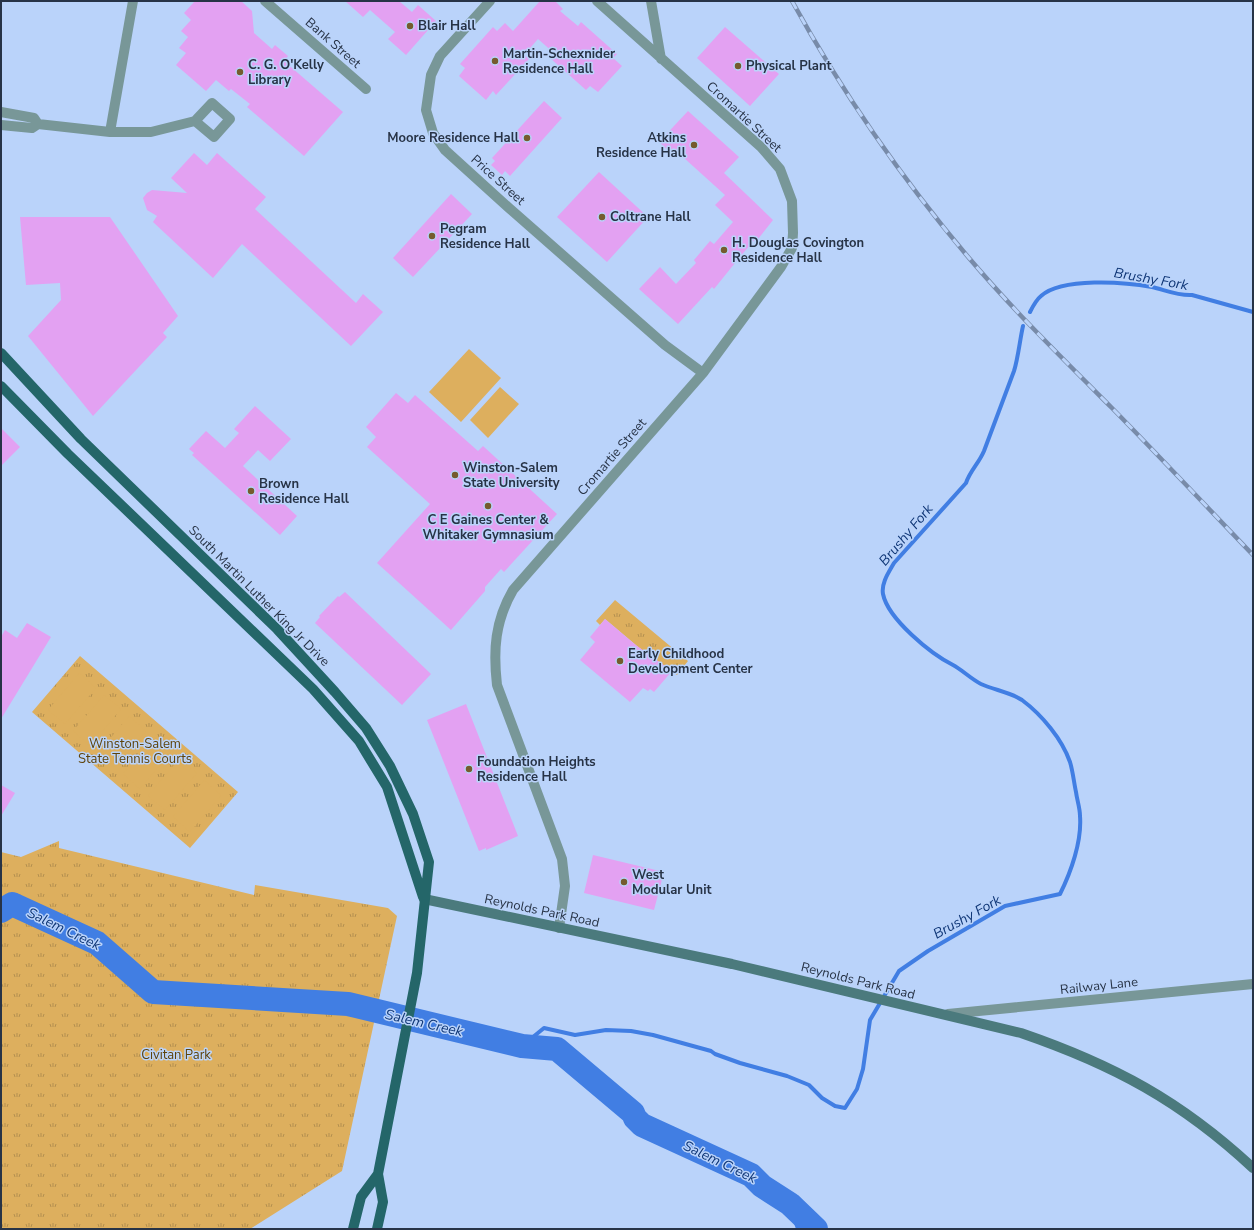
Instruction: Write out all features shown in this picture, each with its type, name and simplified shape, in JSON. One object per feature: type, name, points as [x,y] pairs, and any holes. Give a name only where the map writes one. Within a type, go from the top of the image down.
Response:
[{"type":"main road","name":"South Martin Luther King Jr Drive","points":[[1,353],[81,439],[277,629],[366,728],[390,766],[413,814],[429,862],[416,973],[378,1174],[383,1202],[377,1229]]},
{"type":"main road","name":"South Martin Luther King Jr Drive","points":[[1,386],[68,454],[313,689],[340,717],[359,741],[387,787],[424,899]]},
{"type":"main road","name":"Reynolds Park Road","points":[[424,899],[732,964],[948,1014],[1021,1033],[1059,1046],[1131,1079],[1192,1117],[1227,1144],[1253,1168]]},
{"type":"main road","name":"South Martin Luther King Jr Drive","points":[[352,1229],[361,1197],[378,1174]]},
{"type":"street","points":[[110,132],[133,1]]},
{"type":"street","name":"Bank Street","points":[[265,1],[366,89]]},
{"type":"street","name":"Price Street","points":[[490,1],[440,56],[431,75],[426,110],[433,133],[445,150],[509,208],[665,345],[703,373]]},
{"type":"street","name":"Cromartie Street","points":[[560,928],[565,886],[562,859],[497,685],[494,660],[498,621],[504,605],[513,590],[703,373],[781,267],[792,248],[793,234],[792,201],[780,170],[761,147],[597,1]]},
{"type":"street","points":[[651,1],[661,59]]},
{"type":"street","points":[[38,124],[34,118],[5,112],[6,125],[32,128],[38,124],[110,132],[151,132],[195,121]]},
{"type":"street","name":"Railway Lane","points":[[948,1014],[1253,984]]},
{"type":"green space","points":[[469,349],[501,378],[461,422],[429,392]]},
{"type":"green space","points":[[500,387],[519,404],[488,438],[470,420]]},
{"type":"green space","points":[[615,600],[688,661],[677,675],[637,646],[605,619],[600,625],[596,621]]},
{"type":"green space","name":"Winston-Salem State Tennis Courts","points":[[80,656],[238,792],[190,848],[32,712]]},
{"type":"green space","points":[[79,673],[96,688],[65,724],[48,710]]},
{"type":"green space","points":[[104,695],[121,709],[90,746],[73,731]]},
{"type":"green space","points":[[129,716],[146,731],[115,767],[98,753]]},
{"type":"green space","points":[[154,737],[171,752],[140,789],[123,774]]},
{"type":"green space","points":[[179,759],[197,773],[165,810],[148,796]]},
{"type":"green space","points":[[204,780],[221,795],[190,832],[173,817]]},
{"type":"green space","name":"Civitan Park","points":[[59,841],[59,848],[254,895],[255,885],[388,908],[397,916],[342,1171],[250,1229],[1,1229],[1,852],[21,857]]},
{"type":"building","name":"C. G. O'Kelly Library","points":[[195,1],[241,1],[252,11],[254,33],[272,49],[275,45],[288,56],[284,61],[343,112],[304,156],[247,107],[250,104],[231,89],[229,91],[216,80],[206,91],[176,65],[186,53],[179,48],[188,37],[181,31],[191,20],[184,13]]},
{"type":"building","name":"Blair Hall","points":[[345,1],[399,1],[412,12],[418,5],[436,21],[406,55],[388,39],[395,32],[370,10],[363,17]]},
{"type":"building","points":[[540,1],[555,1],[563,9],[560,11],[578,26],[581,22],[617,54],[613,58],[622,66],[598,92],[590,86],[586,90],[550,58],[554,53],[538,39],[524,55],[529,59],[496,95],[493,91],[486,100],[459,76],[465,68],[460,64],[493,27],[497,31],[505,23],[513,31]]},
{"type":"building","name":"Physical Plant","points":[[725,27],[779,74],[750,106],[697,58]]},
{"type":"building","name":"Moore Residence Hall","points":[[544,101],[562,118],[510,176],[505,171],[502,175],[491,165],[495,161],[492,158]]},
{"type":"building","name":"H. Douglas Covington Residence Hall","points":[[688,111],[739,157],[724,173],[773,220],[714,289],[712,287],[678,324],[639,289],[660,267],[676,284],[696,263],[694,260],[710,241],[714,244],[733,222],[715,205],[725,195],[673,148],[670,152],[659,142]]},
{"type":"building","points":[[194,153],[207,165],[217,153],[266,197],[255,209],[356,303],[363,294],[383,312],[351,346],[242,244],[213,278],[153,222],[157,216],[147,210],[143,198],[152,190],[187,193],[171,178]]},
{"type":"building","name":"Coltrane Hall","points":[[599,172],[648,217],[607,262],[557,217]]},
{"type":"building","name":"Pegram Residence Hall","points":[[451,194],[472,214],[413,277],[393,258]]},
{"type":"building","points":[[20,217],[110,217],[178,316],[163,333],[167,337],[93,416],[28,336],[61,300],[60,283],[26,285]]},
{"type":"building","name":"C E Gaines Center & Whitaker Gymnasium","points":[[396,393],[408,403],[415,395],[478,451],[483,446],[557,514],[504,572],[501,569],[485,587],[485,591],[451,630],[377,563],[430,504],[367,447],[376,437],[366,427]]},
{"type":"building","name":"Brown Residence Hall","points":[[255,406],[291,439],[270,461],[258,450],[243,466],[297,516],[280,535],[192,455],[194,453],[189,449],[206,431],[225,448],[239,433],[234,429]]},
{"type":"building","points":[[1,428],[20,447],[1,466]]},
{"type":"building","points":[[345,592],[431,674],[402,705],[315,623],[320,617],[319,616],[338,596],[339,597]]},
{"type":"building","name":"Early Childhood Development Center","points":[[605,619],[637,646],[672,671],[654,692],[650,689],[648,691],[643,688],[630,702],[580,660],[595,642],[590,637]]},
{"type":"building","points":[[27,623],[51,637],[1,719],[1,637],[5,630],[17,638]]},
{"type":"building","name":"Foundation Heights Residence Hall","points":[[466,704],[518,836],[486,850],[486,848],[479,851],[427,720]]},
{"type":"building","points":[[1,785],[15,793],[1,816]]},
{"type":"building","name":"West Modular Unit","points":[[593,855],[664,872],[654,910],[584,893]]},
{"type":"waterway","name":"Brushy Fork","points":[[1030,312],[1039,298],[1051,290],[1078,283],[1094,282],[1152,287],[1177,294],[1192,295],[1253,312]]},
{"type":"waterway","name":"Brushy Fork","points":[[522,1046],[544,1028],[575,1035],[606,1030],[631,1031],[653,1035],[711,1051],[715,1054],[740,1063],[787,1076],[809,1085],[822,1098],[835,1106],[845,1108],[857,1089],[863,1069],[870,1020],[899,971],[928,951],[1005,906],[1060,894],[1075,856],[1079,836],[1080,810],[1070,762],[1057,736],[1044,720],[1022,700],[977,682],[933,653],[902,625],[893,614],[883,594],[883,586],[894,563],[966,483],[982,455],[1014,371],[1023,326]]},
{"type":"waterway","name":"Salem Creek","points":[[1,911],[12,904],[97,943],[153,992],[348,1004],[522,1046],[557,1049],[633,1113],[635,1118],[642,1125],[751,1175],[762,1186],[790,1204],[816,1229]]},
{"type":"waterway","points":[[790,1204],[798,1229]]},
{"type":"railway","points":[[792,1],[831,68],[874,134],[944,228],[986,278],[1021,316],[1130,426],[1253,555]]},
{"type":"place","name":"Blair Hall","points":[[410,26]]},
{"type":"place","name":"Martin-Schexnider Residence Hall","points":[[495,61]]},
{"type":"place","name":"Physical Plant","points":[[738,66]]},
{"type":"place","name":"C. G. O'Kelly Library","points":[[240,72]]},
{"type":"place","name":"Moore Residence Hall","points":[[527,138]]},
{"type":"place","name":"Atkins Residence Hall","points":[[694,145]]},
{"type":"place","name":"Coltrane Hall","points":[[602,217]]},
{"type":"place","name":"Pegram Residence Hall","points":[[432,236]]},
{"type":"place","name":"H. Douglas Covington Residence Hall","points":[[724,250]]},
{"type":"place","name":"Winston-Salem State University","points":[[455,475]]},
{"type":"place","name":"Brown Residence Hall","points":[[251,491]]},
{"type":"place","name":"C E Gaines Center & Whitaker Gymnasium","points":[[488,506]]},
{"type":"place","name":"Early Childhood Development Center","points":[[620,661]]},
{"type":"place","name":"Foundation Heights Residence Hall","points":[[469,769]]},
{"type":"place","name":"West Modular Unit","points":[[624,882]]}]
